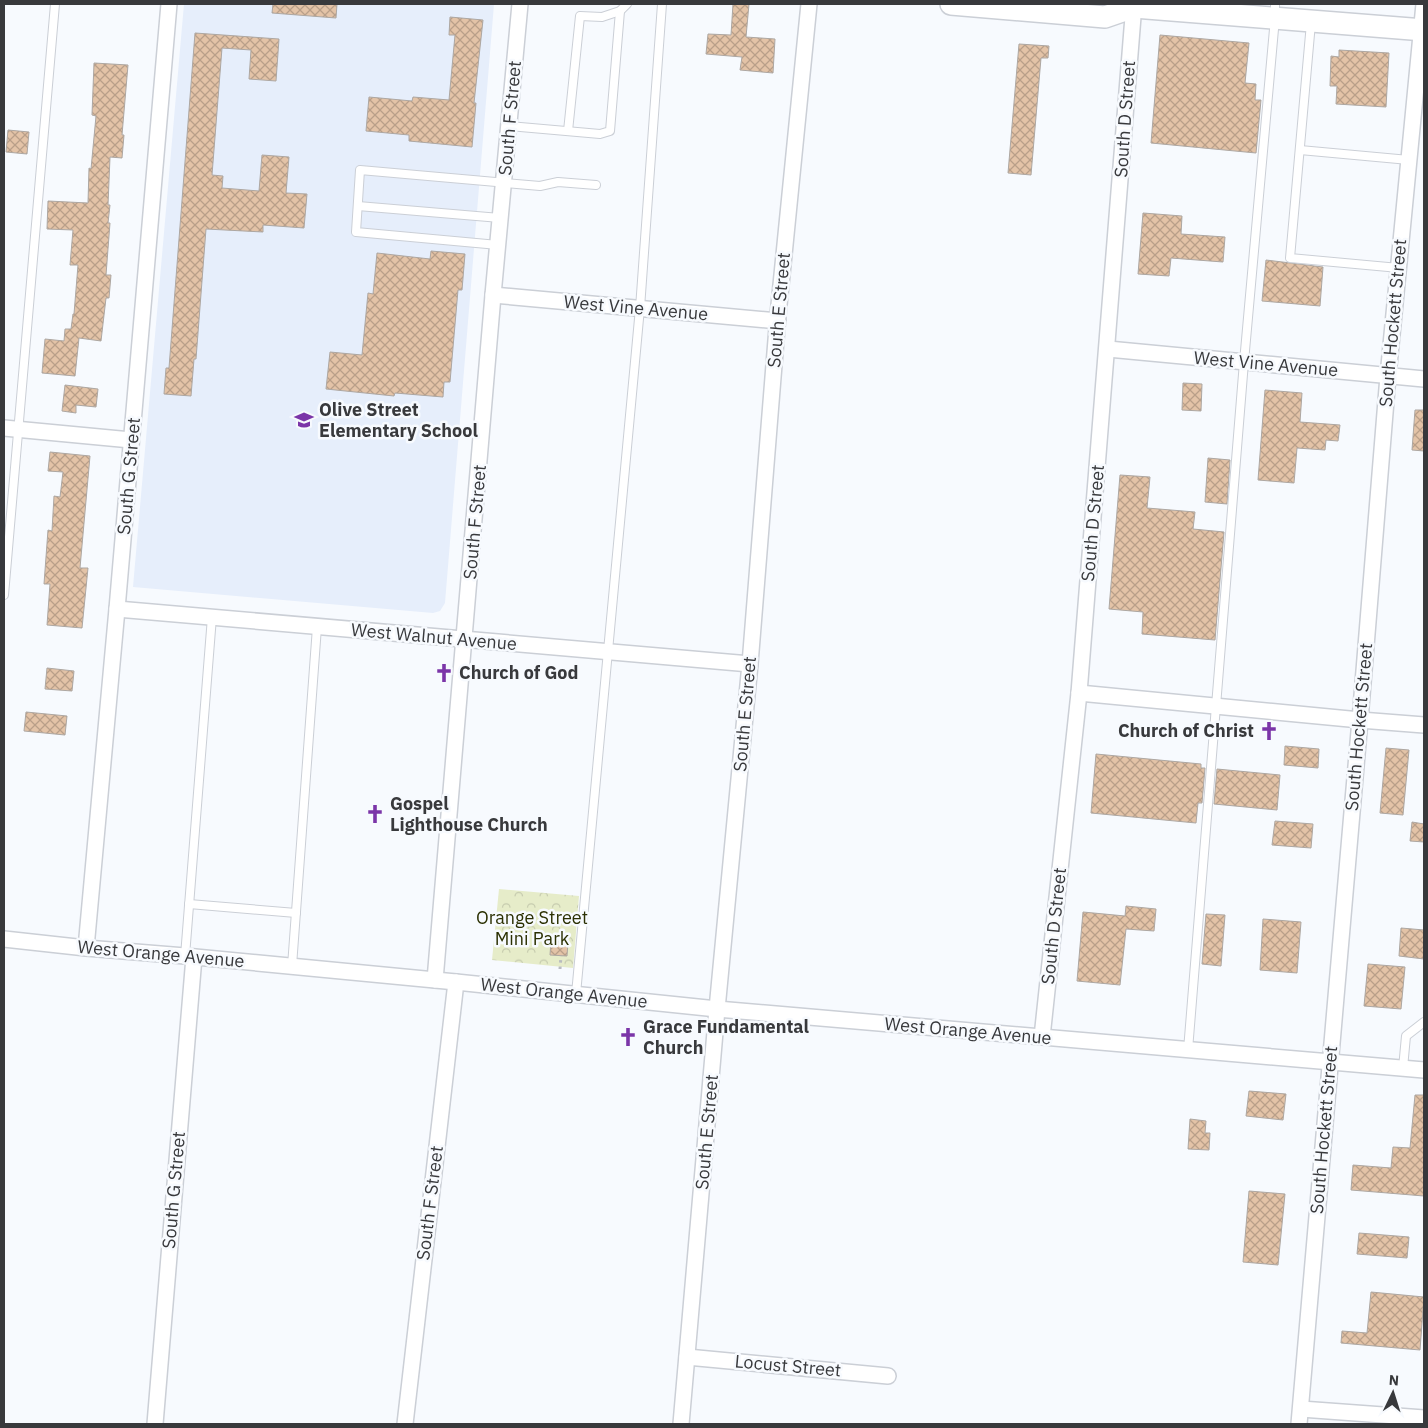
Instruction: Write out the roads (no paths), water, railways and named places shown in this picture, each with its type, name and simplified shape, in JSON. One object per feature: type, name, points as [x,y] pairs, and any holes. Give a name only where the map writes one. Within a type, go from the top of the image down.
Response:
[{"type":"main road","points":[[951,4],[1105,17],[1132,5],[1275,11],[1311,21],[1423,30]]},
{"type":"street","name":"South G Street","points":[[86,948],[169,4]]},
{"type":"street","name":"South F Street","points":[[435,980],[493,295],[520,4]]},
{"type":"street","name":"South E Street","points":[[681,1424],[717,1009],[750,664],[778,320],[809,4]]},
{"type":"street","name":"South Hockett Street","points":[[1299,1424],[1388,376],[1423,30],[1424,4]]},
{"type":"street","name":"South D Street","points":[[1042,1037],[1079,693],[1108,349],[1132,5]]},
{"type":"street","name":"West Vine Avenue","points":[[493,295],[778,320]]},
{"type":"street","name":"West Vine Avenue","points":[[1108,349],[1424,379]]},
{"type":"street","points":[[11,428],[132,440]]},
{"type":"street","name":"West Walnut Avenue","points":[[117,609],[750,664]]},
{"type":"street","points":[[1079,693],[1424,725]]},
{"type":"street","name":"West Orange Avenue","points":[[4,939],[717,1009],[1424,1070]]},
{"type":"street","name":"South G Street","points":[[155,1424],[189,956]]},
{"type":"street","name":"South F Street","points":[[404,1424],[456,982]]},
{"type":"street","name":"Locust Street","points":[[687,1357],[888,1376]]},
{"type":"street","points":[[1301,1409],[1424,1418]]},
{"type":"lane","points":[[4,595],[11,428],[55,4]]},
{"type":"lane","points":[[568,131],[580,16],[602,17],[620,11],[627,4]]},
{"type":"lane","points":[[576,994],[640,308],[662,4]]},
{"type":"lane","points":[[509,126],[600,134],[610,131],[620,11]]},
{"type":"lane","points":[[1188,1050],[1244,362],[1275,11]]},
{"type":"lane","points":[[1311,21],[1290,258],[1398,268]]},
{"type":"lane","points":[[1300,150],[1409,160]]},
{"type":"lane","points":[[498,245],[356,232],[360,170],[540,186],[558,182],[596,185]]},
{"type":"lane","points":[[358,206],[500,218]]},
{"type":"lane","points":[[189,956],[189,904],[212,617]]},
{"type":"lane","points":[[292,966],[317,627]]},
{"type":"lane","points":[[189,904],[296,913]]},
{"type":"lane","points":[[1403,1068],[1406,1036],[1424,1022]]},
{"type":"place","name":"Olive Street Elementary School","points":[[304,420]]},
{"type":"place","name":"Church of God","points":[[444,673]]},
{"type":"place","name":"Church of Christ","points":[[1269,731]]},
{"type":"place","name":"Gospel Lighthouse Church","points":[[375,814]]},
{"type":"place","name":"Grace Fundamental Church","points":[[628,1037]]},
{"type":"park label","name":"Orange Street Mini Park","points":[[532,928]]}]
